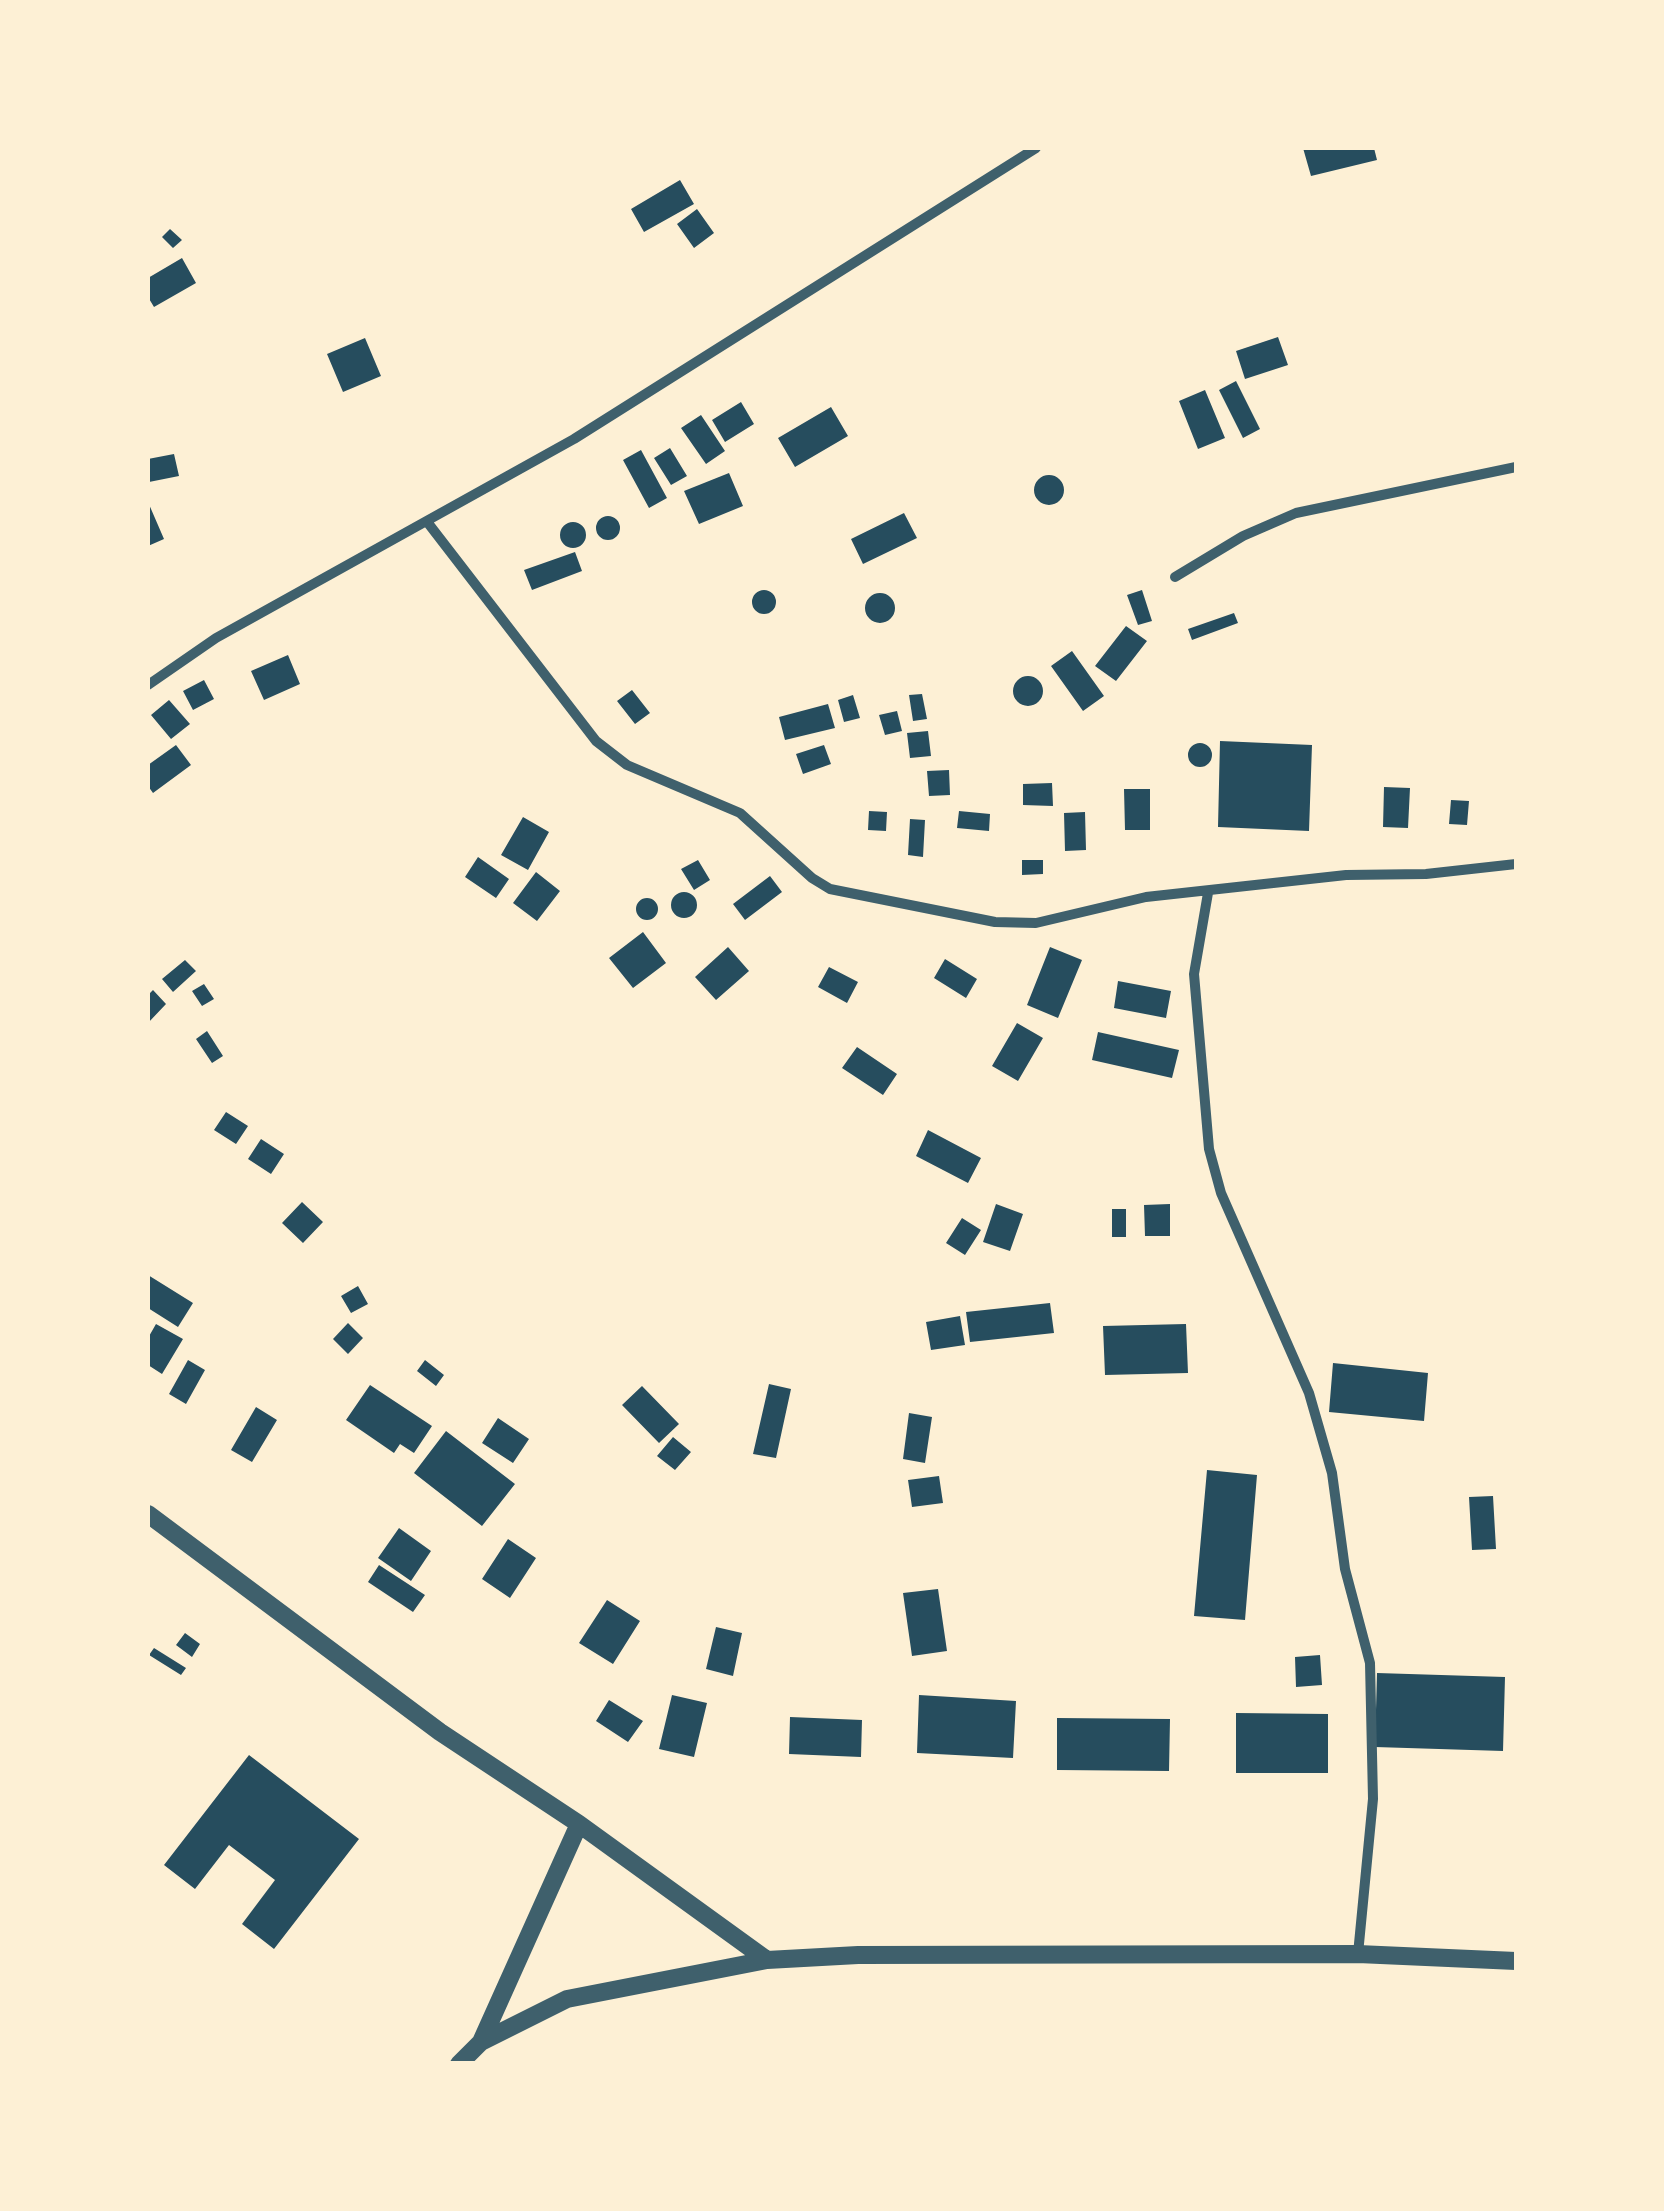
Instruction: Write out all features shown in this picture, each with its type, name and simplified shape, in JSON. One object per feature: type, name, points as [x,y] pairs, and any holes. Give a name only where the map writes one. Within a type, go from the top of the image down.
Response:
[{"type":"street","points":[[148,684],[216,638],[428,524],[574,438],[1036,148]]},
{"type":"street","points":[[1175,578],[1243,536],[1296,513],[1516,467]]},
{"type":"street","points":[[428,524],[596,741],[626,766],[713,798],[740,813],[830,889],[995,922],[1036,923],[1128,900],[1346,875],[1426,874],[1516,864]]},
{"type":"street","points":[[1208,892],[1194,974],[1197,1051],[1209,1149],[1221,1193],[1309,1393],[1332,1473],[1346,1569],[1370,1664],[1373,1799],[1358,1954]]},
{"type":"street","points":[[148,1514],[440,1732],[579,1824],[767,1960]]},
{"type":"street","points":[[481,2042],[579,1824]]},
{"type":"street","points":[[459,2064],[481,2042],[567,1998],[767,1960],[858,1955],[1358,1954],[1516,1961]]},
{"type":"building","points":[[1303,148],[1374,148],[1377,160],[1311,176]]},
{"type":"building","points":[[680,180],[694,204],[644,232],[631,209]]},
{"type":"building","points":[[697,209],[714,233],[694,248],[677,224]]},
{"type":"building","points":[[170,229],[182,240],[173,248],[162,237]]},
{"type":"building","points":[[182,258],[196,283],[154,307],[148,297],[148,278]]},
{"type":"building","points":[[1278,337],[1288,365],[1245,379],[1236,351]]},
{"type":"building","points":[[365,338],[381,376],[343,392],[327,354]]},
{"type":"building","points":[[1236,381],[1260,429],[1243,438],[1219,390]]},
{"type":"building","points":[[1205,390],[1225,438],[1198,449],[1179,401]]},
{"type":"building","points":[[741,402],[754,424],[725,442],[712,420]]},
{"type":"building","points":[[831,407],[848,436],[795,467],[778,438]]},
{"type":"building","points":[[701,415],[725,451],[706,464],[681,428]]},
{"type":"building","points":[[670,448],[687,476],[671,485],[654,458]]},
{"type":"building","points":[[641,450],[667,498],[649,508],[623,460]]},
{"type":"building","points":[[174,454],[179,476],[149,482],[148,459]]},
{"type":"building","points":[[729,473],[743,506],[699,524],[684,491]]},
{"type":"building","points":[[1049,475],[1060,479],[1064,490],[1060,501],[1049,505],[1038,501],[1034,490],[1038,479]]},
{"type":"building","points":[[148,502],[164,539],[148,546]]},
{"type":"building","points":[[904,513],[917,538],[863,564],[851,539]]},
{"type":"building","points":[[608,516],[620,528],[608,540],[596,528]]},
{"type":"building","points":[[573,522],[582,526],[586,535],[582,544],[573,548],[564,544],[560,535],[564,526]]},
{"type":"building","points":[[575,552],[582,571],[532,590],[524,570]]},
{"type":"building","points":[[764,590],[776,602],[764,614],[752,602]]},
{"type":"building","points":[[1142,590],[1152,621],[1138,625],[1127,595]]},
{"type":"building","points":[[880,593],[891,597],[895,608],[891,619],[880,623],[869,619],[865,608],[869,597]]},
{"type":"building","points":[[1234,613],[1238,623],[1192,640],[1188,629]]},
{"type":"building","points":[[1126,626],[1147,641],[1116,681],[1095,666]]},
{"type":"building","points":[[1072,651],[1104,696],[1083,711],[1051,666]]},
{"type":"building","points":[[288,655],[300,684],[264,700],[251,671]]},
{"type":"building","points":[[1028,676],[1039,680],[1043,691],[1039,702],[1028,706],[1017,702],[1013,691],[1017,680]]},
{"type":"building","points":[[204,680],[214,699],[193,710],[183,691]]},
{"type":"building","points":[[632,690],[650,713],[635,724],[617,701]]},
{"type":"building","points":[[922,694],[927,719],[913,721],[909,695]]},
{"type":"building","points":[[853,695],[860,718],[844,722],[838,700]]},
{"type":"building","points":[[169,700],[190,724],[171,739],[151,715]]},
{"type":"building","points":[[828,704],[835,728],[785,740],[779,717]]},
{"type":"building","points":[[897,711],[902,731],[885,735],[879,715]]},
{"type":"building","points":[[928,731],[931,756],[910,758],[907,733]]},
{"type":"building","points":[[1220,741],[1312,745],[1309,831],[1218,827]]},
{"type":"building","points":[[1200,743],[1212,755],[1200,767],[1188,755]]},
{"type":"building","points":[[176,745],[191,765],[153,793],[148,786],[148,765]]},
{"type":"building","points":[[824,745],[831,764],[803,774],[796,754]]},
{"type":"building","points":[[949,770],[950,795],[929,796],[927,771]]},
{"type":"building","points":[[1052,783],[1053,806],[1023,805],[1023,784]]},
{"type":"building","points":[[1384,787],[1410,788],[1408,828],[1383,827]]},
{"type":"building","points":[[1124,789],[1150,789],[1150,830],[1125,830]]},
{"type":"building","points":[[1451,800],[1469,801],[1467,825],[1449,824]]},
{"type":"building","points":[[869,811],[887,812],[886,831],[868,830]]},
{"type":"building","points":[[959,811],[990,814],[989,831],[957,828]]},
{"type":"building","points":[[1085,812],[1086,850],[1065,851],[1064,813]]},
{"type":"building","points":[[523,817],[549,832],[528,870],[501,855]]},
{"type":"building","points":[[910,819],[925,820],[923,857],[908,855]]},
{"type":"building","points":[[478,857],[509,879],[496,898],[465,877]]},
{"type":"building","points":[[698,860],[710,880],[694,890],[681,869]]},
{"type":"building","points":[[1022,860],[1043,860],[1043,874],[1022,875]]},
{"type":"building","points":[[536,872],[560,891],[537,921],[513,903]]},
{"type":"building","points":[[770,876],[782,892],[745,920],[733,904]]},
{"type":"building","points":[[684,892],[693,896],[697,905],[693,914],[684,918],[675,914],[671,905],[675,896]]},
{"type":"building","points":[[647,898],[655,901],[655,917],[647,920],[639,917],[636,909],[639,901]]},
{"type":"building","points":[[643,932],[666,963],[633,988],[609,958]]},
{"type":"building","points":[[728,947],[749,971],[716,1000],[695,977]]},
{"type":"building","points":[[1050,947],[1082,960],[1058,1018],[1027,1005]]},
{"type":"building","points":[[945,959],[977,979],[966,998],[934,978]]},
{"type":"building","points":[[185,960],[196,971],[173,992],[162,979]]},
{"type":"building","points":[[829,967],[858,982],[847,1003],[818,987]]},
{"type":"building","points":[[1118,981],[1171,991],[1166,1018],[1114,1008]]},
{"type":"building","points":[[204,984],[214,999],[202,1006],[192,991]]},
{"type":"building","points":[[153,990],[166,1004],[148,1023],[148,995]]},
{"type":"building","points":[[1017,1023],[1043,1038],[1018,1081],[992,1066]]},
{"type":"building","points":[[207,1031],[223,1056],[212,1063],[196,1039]]},
{"type":"building","points":[[1098,1032],[1179,1050],[1172,1078],[1092,1060]]},
{"type":"building","points":[[857,1047],[897,1074],[883,1095],[842,1068]]},
{"type":"building","points":[[226,1112],[248,1126],[236,1144],[214,1130]]},
{"type":"building","points":[[928,1130],[981,1158],[968,1183],[916,1156]]},
{"type":"building","points":[[261,1139],[284,1154],[271,1174],[248,1159]]},
{"type":"building","points":[[302,1202],[323,1222],[303,1243],[282,1223]]},
{"type":"building","points":[[996,1204],[1023,1214],[1010,1251],[983,1242]]},
{"type":"building","points":[[1170,1204],[1170,1236],[1145,1236],[1144,1205]]},
{"type":"building","points":[[1112,1209],[1126,1209],[1126,1237],[1112,1237]]},
{"type":"building","points":[[962,1218],[981,1230],[965,1255],[946,1243]]},
{"type":"building","points":[[148,1275],[193,1303],[178,1327],[148,1308]]},
{"type":"building","points":[[358,1286],[368,1304],[351,1313],[341,1296]]},
{"type":"building","points":[[1050,1303],[1054,1333],[970,1342],[966,1312]]},
{"type":"building","points":[[960,1316],[965,1345],[931,1350],[926,1322]]},
{"type":"building","points":[[348,1323],[363,1338],[348,1354],[333,1339]]},
{"type":"building","points":[[156,1324],[183,1339],[162,1374],[148,1365],[148,1338]]},
{"type":"building","points":[[1186,1324],[1188,1373],[1105,1375],[1103,1326]]},
{"type":"building","points":[[188,1360],[205,1370],[186,1404],[169,1394]]},
{"type":"building","points":[[425,1360],[444,1375],[436,1386],[417,1371]]},
{"type":"building","points":[[1333,1363],[1428,1373],[1424,1421],[1329,1412]]},
{"type":"building","points":[[769,1384],[791,1389],[776,1458],[753,1454]]},
{"type":"building","points":[[370,1385],[432,1426],[414,1453],[400,1444],[394,1453],[346,1420]]},
{"type":"building","points":[[642,1386],[679,1424],[659,1443],[622,1405]]},
{"type":"building","points":[[256,1407],[277,1420],[252,1462],[231,1450]]},
{"type":"building","points":[[909,1413],[932,1417],[925,1463],[903,1459]]},
{"type":"building","points":[[498,1418],[529,1439],[513,1463],[482,1443]]},
{"type":"building","points":[[446,1431],[515,1484],[482,1526],[414,1473]]},
{"type":"building","points":[[673,1437],[691,1452],[675,1470],[657,1456]]},
{"type":"building","points":[[1207,1470],[1257,1475],[1245,1620],[1194,1616]]},
{"type":"building","points":[[939,1476],[943,1503],[912,1507],[908,1480]]},
{"type":"building","points":[[1493,1496],[1496,1549],[1472,1550],[1469,1497]]},
{"type":"building","points":[[399,1528],[431,1551],[411,1581],[378,1558]]},
{"type":"building","points":[[508,1539],[536,1558],[510,1598],[482,1579]]},
{"type":"building","points":[[379,1565],[425,1595],[413,1612],[368,1582]]},
{"type":"building","points":[[938,1589],[947,1651],[912,1656],[903,1593]]},
{"type":"building","points":[[607,1600],[640,1621],[613,1664],[579,1643]]},
{"type":"building","points":[[716,1627],[742,1633],[733,1676],[706,1669]]},
{"type":"building","points":[[185,1633],[200,1644],[192,1657],[176,1645]]},
{"type":"building","points":[[154,1648],[186,1668],[181,1675],[149,1655]]},
{"type":"building","points":[[1320,1655],[1322,1685],[1296,1687],[1295,1657]]},
{"type":"building","points":[[1377,1673],[1505,1677],[1503,1751],[1375,1747]]},
{"type":"building","points":[[672,1695],[707,1703],[694,1757],[659,1749]]},
{"type":"building","points":[[919,1695],[1016,1701],[1013,1758],[917,1753]]},
{"type":"building","points":[[609,1700],[643,1721],[628,1742],[596,1721]]},
{"type":"building","points":[[1236,1713],[1328,1714],[1328,1773],[1236,1773]]},
{"type":"building","points":[[790,1717],[862,1720],[861,1757],[789,1754]]},
{"type":"building","points":[[1057,1718],[1170,1719],[1169,1771],[1057,1770]]},
{"type":"building","points":[[249,1755],[359,1839],[274,1949],[242,1924],[275,1880],[229,1845],[195,1889],[164,1865]]}]
